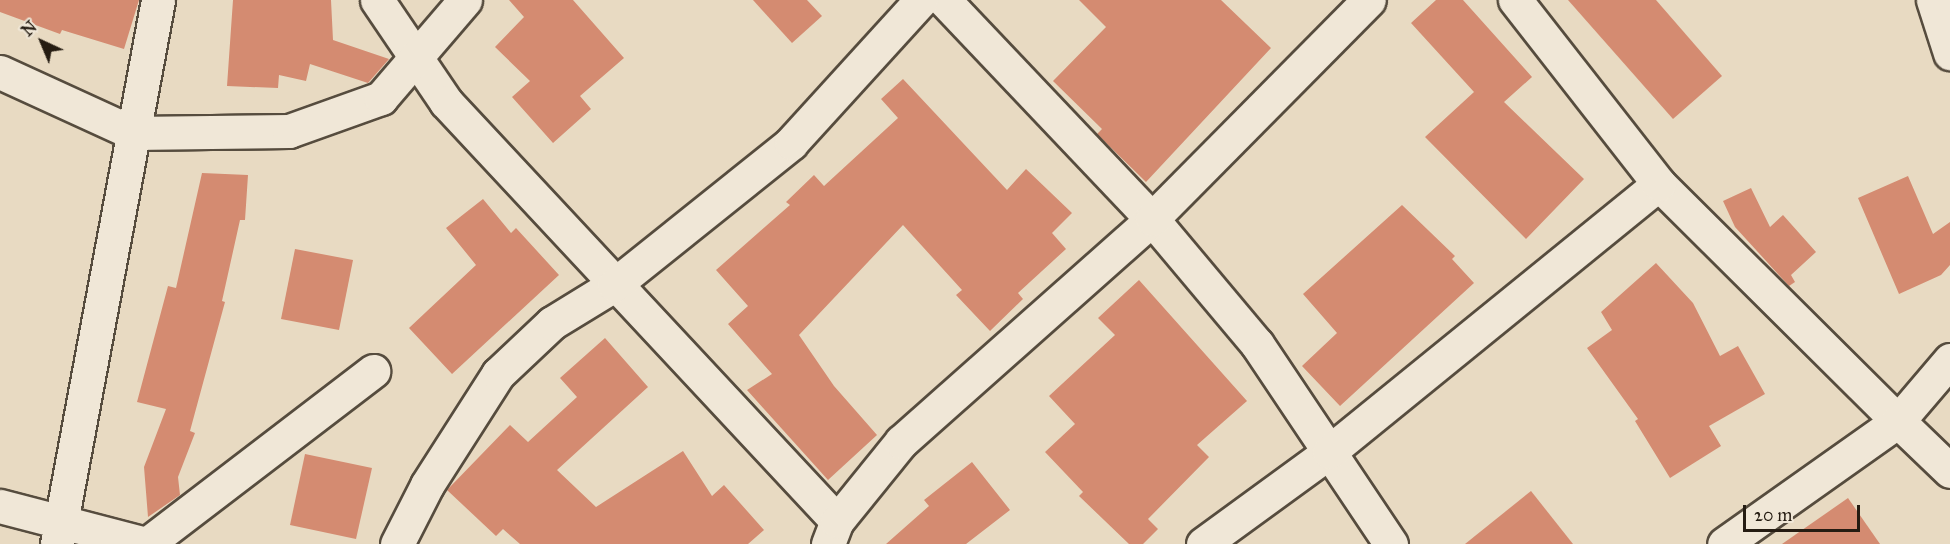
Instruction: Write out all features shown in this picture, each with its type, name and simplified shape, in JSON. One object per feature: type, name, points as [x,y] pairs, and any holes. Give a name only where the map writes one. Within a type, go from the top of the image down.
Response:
[{"type":"street","points":[[60,532],[158,0]]},
{"type":"street","points":[[377,0],[446,102],[614,285],[833,533],[901,442],[1152,219],[1369,0]]},
{"type":"street","points":[[0,72],[133,133],[289,131],[381,98],[465,0]]},
{"type":"street","points":[[396,544],[427,486],[498,374],[552,323],[614,285],[791,143],[921,0]]},
{"type":"street","points":[[944,0],[1152,219],[1257,344],[1391,544]]},
{"type":"street","points":[[1515,0],[1659,184],[1950,471]]},
{"type":"street","points":[[1933,0],[1950,53]]},
{"type":"street","points":[[1203,544],[1329,452],[1659,184]]},
{"type":"street","points":[[1724,544],[1898,422],[1950,360]]},
{"type":"street","points":[[0,507],[60,532],[146,544],[373,370]]},
{"type":"building","points":[[0,0],[139,0],[124,49],[62,30],[60,34],[0,12]]},
{"type":"building","points":[[233,0],[331,0],[333,40],[389,59],[368,83],[310,64],[306,81],[279,75],[278,88],[227,86]]},
{"type":"building","points":[[509,0],[573,0],[624,58],[580,96],[591,109],[553,143],[512,97],[530,81],[495,47],[524,17]]},
{"type":"building","points":[[753,0],[807,0],[822,16],[792,43]]},
{"type":"building","points":[[1079,0],[1221,0],[1271,48],[1146,182],[1097,134],[1102,129],[1053,81],[1106,27]]},
{"type":"building","points":[[1436,0],[1463,0],[1532,77],[1504,102],[1584,179],[1526,239],[1425,137],[1474,92],[1411,23]]},
{"type":"building","points":[[1568,0],[1656,0],[1722,76],[1673,119]]},
{"type":"building","points":[[903,79],[1007,190],[1026,169],[1072,213],[1052,233],[1066,249],[1018,293],[1023,299],[990,331],[956,295],[962,290],[903,225],[799,335],[834,386],[877,435],[828,480],[747,390],[772,374],[728,324],[748,306],[716,270],[790,205],[786,202],[814,175],[824,186],[898,118],[881,99]]},
{"type":"building","points":[[202,173],[248,175],[245,220],[240,220],[222,301],[225,302],[190,431],[195,433],[178,477],[180,495],[148,517],[144,467],[166,409],[137,402],[168,286],[176,288]]},
{"type":"building","points":[[1908,176],[1933,234],[1950,222],[1950,265],[1941,275],[1899,294],[1858,198]]},
{"type":"building","points":[[1751,188],[1770,227],[1783,215],[1816,252],[1791,275],[1795,282],[1789,286],[1735,227],[1723,201]]},
{"type":"building","points":[[483,199],[511,233],[516,228],[559,275],[452,374],[409,328],[476,265],[446,228]]},
{"type":"building","points":[[1402,205],[1455,256],[1452,259],[1474,283],[1340,406],[1302,366],[1337,333],[1303,294]]},
{"type":"building","points":[[295,249],[353,260],[339,330],[281,319]]},
{"type":"building","points":[[1656,263],[1693,303],[1720,356],[1738,346],[1765,394],[1709,426],[1721,446],[1670,478],[1635,421],[1638,419],[1587,348],[1612,330],[1601,312]]},
{"type":"building","points":[[1139,280],[1247,401],[1197,445],[1209,457],[1148,519],[1158,529],[1143,544],[1129,544],[1079,496],[1083,492],[1045,452],[1075,424],[1049,396],[1115,335],[1098,318]]},
{"type":"building","points":[[605,338],[648,387],[557,470],[596,507],[683,451],[712,496],[724,485],[764,530],[748,544],[520,544],[503,529],[496,536],[447,490],[510,425],[528,442],[577,397],[560,378]]},
{"type":"building","points":[[305,454],[372,468],[356,539],[290,525]]},
{"type":"building","points":[[972,462],[1010,510],[966,544],[886,544],[929,506],[924,500]]},
{"type":"building","points":[[1531,491],[1573,544],[1465,544]]},
{"type":"building","points":[[1848,498],[1880,544],[1782,544]]}]
